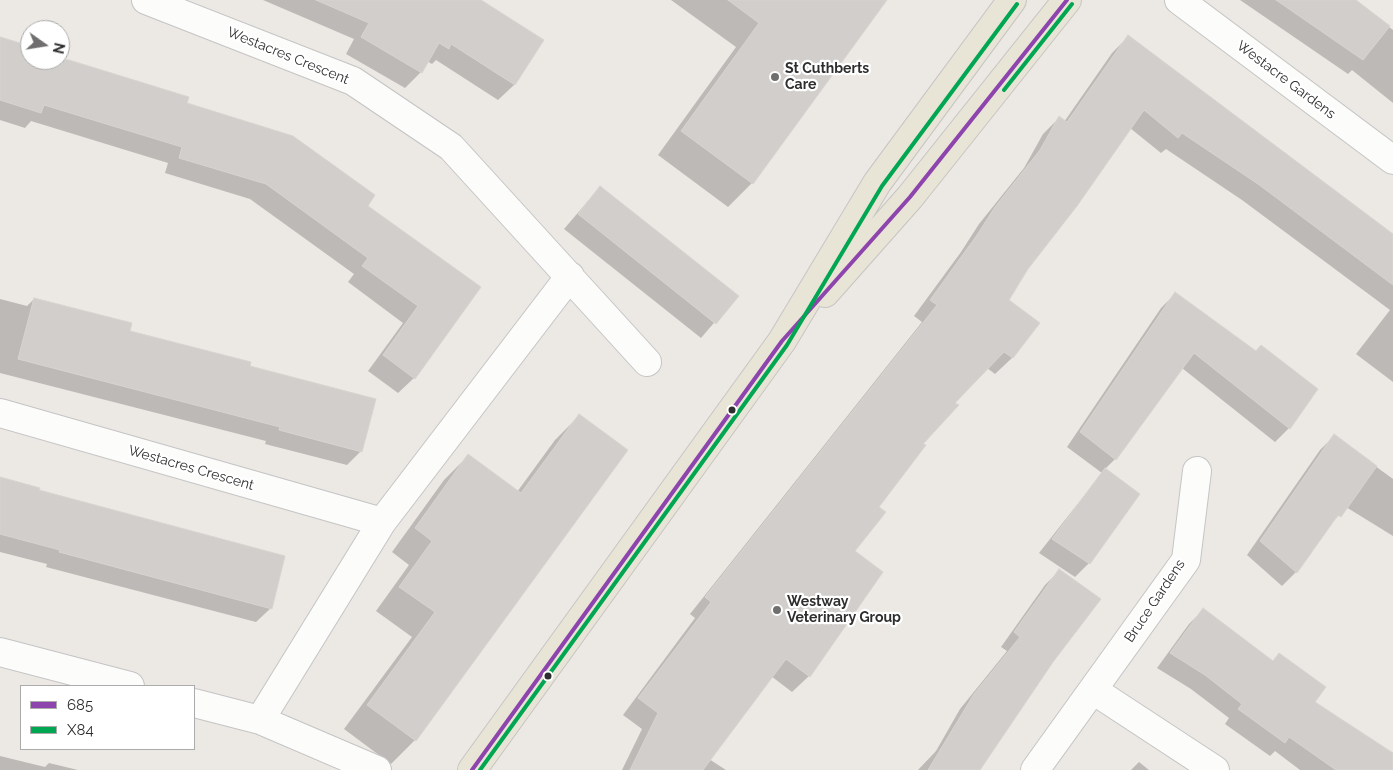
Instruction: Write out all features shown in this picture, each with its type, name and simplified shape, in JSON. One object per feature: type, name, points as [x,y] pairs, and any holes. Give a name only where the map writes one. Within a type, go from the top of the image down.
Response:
[{"type":"main road","points":[[472,770],[782,341],[877,183],[1012,0]]},
{"type":"main road","points":[[782,341],[910,198],[1067,0]]},
{"type":"street","name":"Westacres Crescent","points":[[146,0],[353,81],[451,148],[647,362]]},
{"type":"street","name":"Westacre Gardens","points":[[1179,0],[1393,160]]},
{"type":"street","points":[[260,720],[382,522],[570,276]]},
{"type":"street","name":"Westacres Crescent","points":[[0,413],[382,522]]},
{"type":"street","name":"Bruce Gardens","points":[[1036,770],[1186,560],[1197,471]]},
{"type":"street","points":[[0,652],[126,685]]},
{"type":"street","points":[[1093,690],[1215,770]]},
{"type":"street","points":[[195,703],[260,720],[377,770]]},
{"type":"building","points":[[316,0],[481,0],[544,40],[515,85],[451,44],[449,49],[439,43],[422,73],[361,37],[369,23]]},
{"type":"building","name":"St Cuthberts Care","points":[[728,0],[887,0],[753,184],[681,131],[759,23]]},
{"type":"building","points":[[1276,0],[1356,0],[1390,26],[1363,60]]},
{"type":"building","points":[[1128,35],[1393,234],[1393,285],[1258,184],[1182,133],[1178,138],[1144,110],[1077,206],[1028,269],[1009,300],[1040,323],[1013,358],[1004,352],[955,403],[959,405],[923,444],[926,445],[879,507],[886,512],[855,551],[883,572],[810,677],[786,659],[703,770],[630,770],[658,713],[638,698],[711,602],[705,597],[937,305],[930,300],[995,207],[1040,150],[1059,116],[1067,122]]},
{"type":"building","points":[[0,37],[20,43],[20,70],[70,70],[70,60],[189,97],[187,103],[293,136],[375,195],[368,206],[481,287],[415,379],[383,355],[418,306],[362,266],[368,258],[266,184],[179,158],[182,147],[44,105],[41,113],[0,100]]},
{"type":"building","points":[[600,186],[739,296],[716,324],[578,214]]},
{"type":"building","points":[[1175,292],[1256,351],[1261,345],[1318,389],[1290,429],[1194,353],[1116,460],[1080,432]]},
{"type":"building","points":[[34,298],[132,323],[130,331],[251,362],[250,366],[376,399],[362,452],[279,430],[280,427],[18,359]]},
{"type":"building","points":[[579,414],[628,450],[416,741],[367,705],[435,612],[399,587],[432,541],[415,528],[468,454],[521,493]]},
{"type":"building","points":[[1334,434],[1377,466],[1341,517],[1338,515],[1297,573],[1260,541]]},
{"type":"building","points":[[1105,468],[1140,494],[1090,564],[1052,539]]},
{"type":"building","points":[[0,477],[40,488],[39,490],[285,556],[272,609],[59,552],[60,550],[0,534]]},
{"type":"building","points":[[1059,569],[1101,599],[1053,662],[980,770],[928,770],[974,694],[1020,637],[1014,632]]},
{"type":"building","points":[[1203,608],[1273,661],[1279,653],[1326,687],[1315,702],[1393,753],[1393,770],[1336,770],[1289,737],[1285,743],[1238,709],[1242,704],[1205,675],[1170,653]]},
{"type":"transit line","name":"685","points":[[472,770],[782,341],[910,197],[1067,0]]},
{"type":"transit line","name":"X84","points":[[480,770],[787,345],[882,186],[1017,4]]},
{"type":"transit line","name":"X84","points":[[1004,90],[1072,4]]},
{"type":"place","name":"St Cuthberts Care","points":[[775,77]]},
{"type":"place","name":"Westway Veterinary Group","points":[[777,610]]}]
